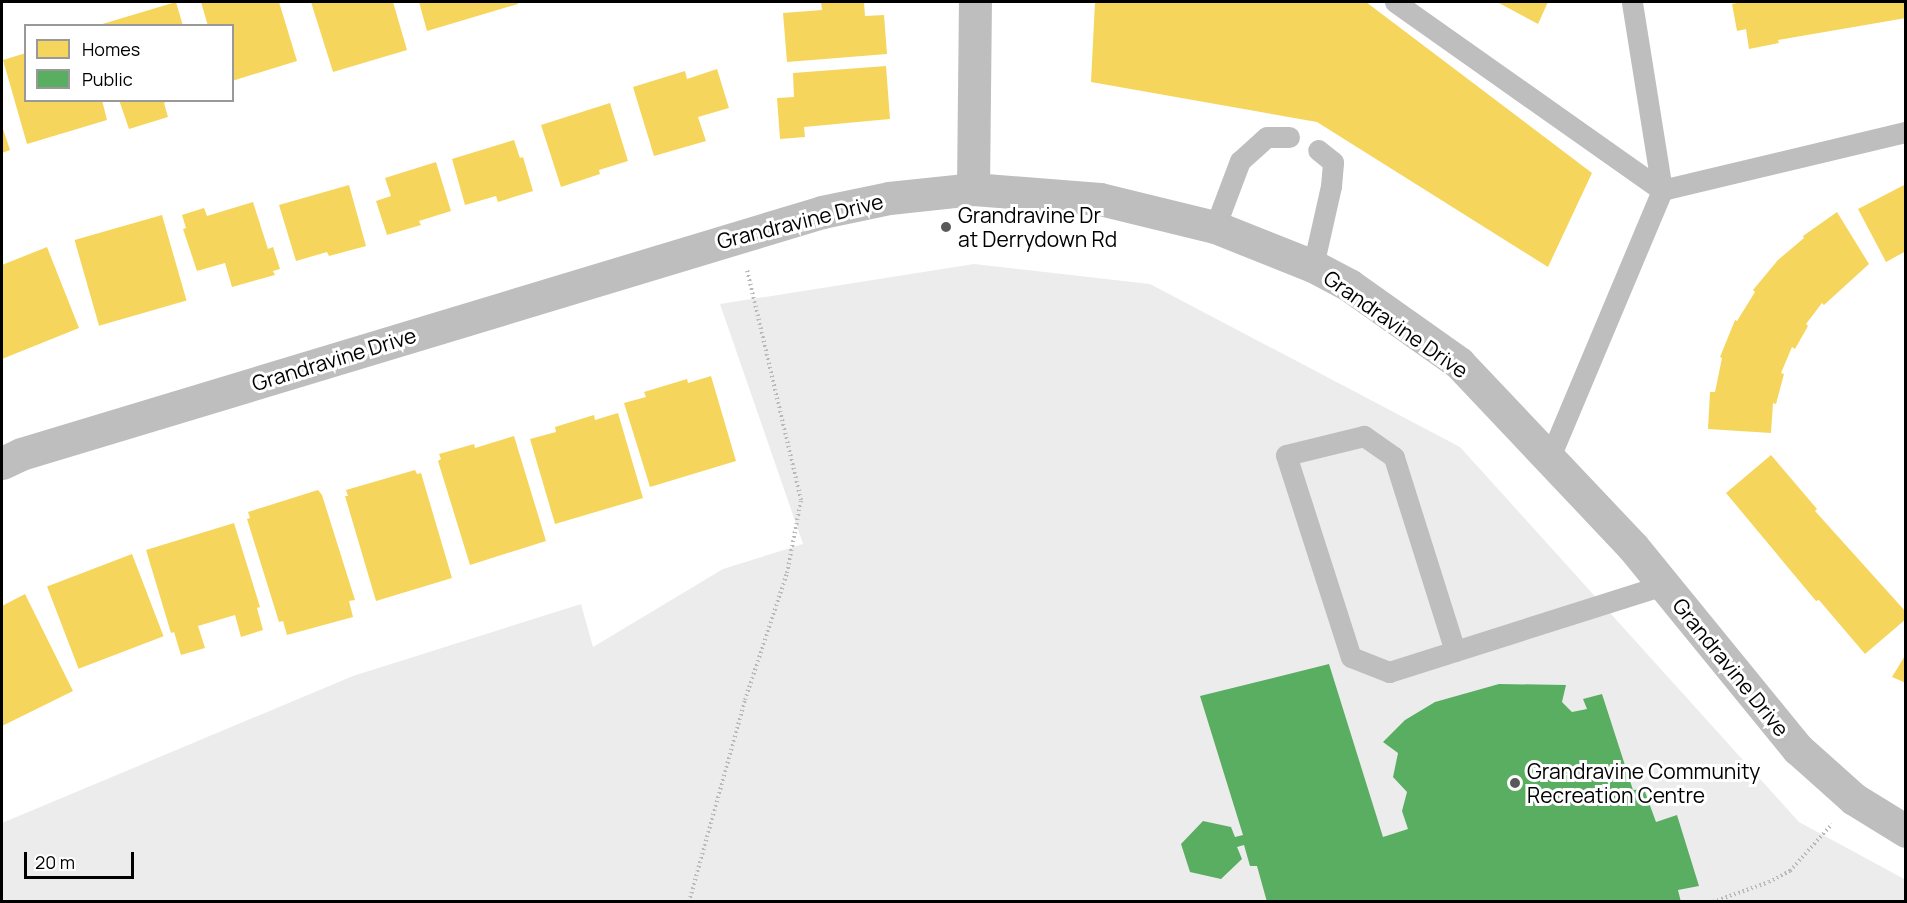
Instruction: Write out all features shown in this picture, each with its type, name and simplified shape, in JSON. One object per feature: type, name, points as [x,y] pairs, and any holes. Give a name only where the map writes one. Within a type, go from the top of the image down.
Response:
[{"type":"street","points":[[973,189],[975,2]]},
{"type":"street","name":"Grandravine Drive","points":[[2,463],[33,450],[738,235],[822,212],[889,198],[973,189],[1100,199],[1215,227],[1313,266],[1349,285],[1459,363],[1550,457],[1663,585],[1798,749],[1854,799],[1905,831]]},
{"type":"lane","points":[[1395,2],[1662,190],[1905,132]]},
{"type":"lane","points":[[1550,457],[1662,190],[1632,2]]},
{"type":"lane","points":[[1215,227],[1240,161],[1267,137],[1289,137]]},
{"type":"lane","points":[[1313,266],[1331,186],[1333,162],[1318,150]]},
{"type":"lane","points":[[1455,651],[1394,457],[1364,436],[1286,455],[1351,657],[1389,672],[1663,585]]},
{"type":"path","points":[[689,902],[745,700],[787,573],[801,500],[738,235]]},
{"type":"path","points":[[1713,902],[1769,882],[1790,871],[1854,799]]},
{"type":"shaded area","points":[[974,264],[1150,284],[1460,447],[1799,822],[1906,880],[1905,902],[2,902],[2,823],[353,676],[581,604],[593,647],[723,569],[803,544],[720,304]]},
{"type":"building: Homes","points":[[176,2],[182,24],[102,24]]},
{"type":"building: Homes","points":[[201,2],[279,2],[297,61],[234,80],[234,24],[207,24]]},
{"type":"building: Homes","points":[[311,2],[393,2],[407,50],[333,72]]},
{"type":"building: Homes","points":[[419,2],[517,2],[518,4],[427,31]]},
{"type":"building: Homes","points":[[821,2],[864,2],[865,16],[884,15],[887,54],[787,62],[783,13],[822,10]]},
{"type":"building: Homes","points":[[1095,2],[1366,2],[1592,173],[1548,267],[1317,122],[1091,82]]},
{"type":"building: Homes","points":[[1497,2],[1548,2],[1538,24]]},
{"type":"building: Homes","points":[[1742,2],[1906,2],[1906,18],[1778,40],[1779,43],[1749,49],[1746,29],[1737,31],[1732,4]]},
{"type":"building: Homes","points":[[24,54],[24,102],[102,102],[107,120],[27,144],[3,60]]},
{"type":"building: Homes","points":[[886,66],[890,119],[804,127],[805,137],[780,139],[777,98],[794,97],[793,73]]},
{"type":"building: Homes","points":[[717,69],[729,108],[698,117],[706,141],[654,156],[633,87],[685,71],[687,79]]},
{"type":"building: Homes","points":[[120,102],[166,102],[164,103],[168,117],[129,129]]},
{"type":"building: Homes","points":[[610,103],[628,161],[599,170],[600,174],[561,187],[541,125]]},
{"type":"building: Homes","points":[[2,126],[10,150],[2,153]]},
{"type":"building: Homes","points":[[514,140],[520,158],[523,157],[533,191],[498,202],[496,196],[465,205],[452,159]]},
{"type":"building: Homes","points":[[436,162],[451,211],[419,221],[421,225],[387,235],[376,201],[391,196],[385,178]]},
{"type":"building: Homes","points":[[1906,184],[1906,251],[1886,262],[1858,209]]},
{"type":"building: Homes","points":[[349,185],[366,246],[329,256],[327,252],[296,261],[279,205]]},
{"type":"building: Homes","points":[[253,202],[268,249],[273,247],[280,269],[273,271],[275,275],[232,287],[225,263],[197,271],[183,229],[186,228],[182,215],[204,208],[207,216]]},
{"type":"building: Homes","points":[[1837,212],[1869,264],[1824,305],[1822,303],[1806,324],[1808,326],[1795,349],[1792,347],[1781,373],[1784,374],[1776,404],[1773,403],[1771,433],[1708,429],[1710,392],[1715,392],[1722,358],[1720,357],[1735,320],[1737,321],[1755,292],[1753,290],[1778,260],[1804,238],[1803,236]]},
{"type":"building: Homes","points":[[162,215],[187,301],[99,326],[75,240]]},
{"type":"building: Homes","points":[[47,247],[79,328],[2,359],[2,265]]},
{"type":"building: Homes","points":[[711,376],[736,461],[650,487],[624,403],[646,397],[644,392],[687,379],[688,383]]},
{"type":"building: Homes","points":[[618,413],[643,498],[555,524],[530,439],[556,432],[555,427],[594,415],[595,420]]},
{"type":"building: Homes","points":[[514,436],[546,541],[470,565],[438,461],[441,459],[439,454],[474,444],[475,448]]},
{"type":"building: Homes","points":[[1771,455],[1817,509],[1815,511],[1906,612],[1906,619],[1865,654],[1819,600],[1816,601],[1726,493]]},
{"type":"building: Homes","points":[[415,470],[417,474],[421,473],[452,578],[376,601],[345,496],[348,496],[346,490]]},
{"type":"building: Homes","points":[[318,490],[322,495],[355,600],[349,601],[353,617],[287,635],[283,621],[279,622],[247,519],[250,518],[248,512]]},
{"type":"building: Homes","points":[[234,523],[260,607],[257,608],[263,630],[241,637],[235,615],[198,626],[205,648],[181,655],[174,632],[171,633],[146,550]]},
{"type":"building: Homes","points":[[132,554],[164,636],[79,669],[47,587]]},
{"type":"building: Homes","points":[[25,594],[73,691],[2,726],[2,606]]},
{"type":"building: Homes","points":[[1906,654],[1906,683],[1892,677]]},
{"type":"building: Public","name":"Grandravine Community Recreation Centre","points":[[1329,664],[1383,837],[1408,829],[1402,811],[1407,792],[1393,777],[1398,753],[1383,742],[1405,720],[1435,702],[1499,684],[1566,685],[1562,702],[1572,712],[1587,709],[1583,699],[1602,694],[1633,790],[1644,789],[1656,822],[1677,815],[1699,886],[1678,890],[1681,902],[1267,902],[1257,866],[1250,866],[1244,845],[1237,847],[1242,859],[1221,879],[1190,872],[1181,844],[1203,821],[1231,827],[1235,837],[1243,835],[1200,696]]},
{"type":"place","name":"Grandravine Dr at Derrydown Rd","points":[[946,227]]},
{"type":"place","name":"Grandravine Community Recreation Centre","points":[[1515,783]]}]
